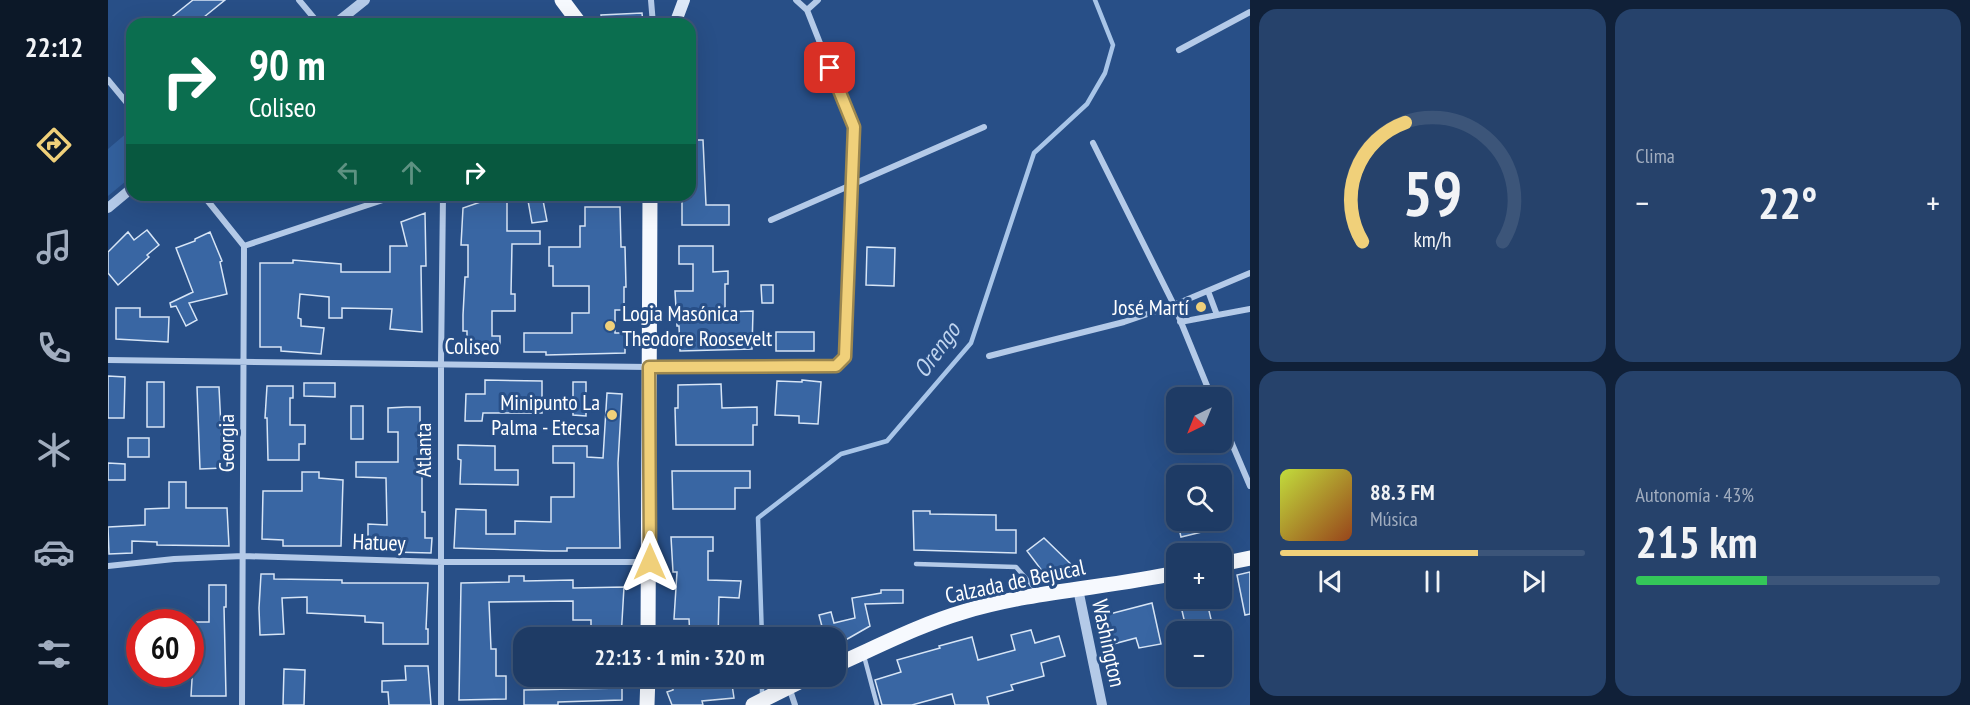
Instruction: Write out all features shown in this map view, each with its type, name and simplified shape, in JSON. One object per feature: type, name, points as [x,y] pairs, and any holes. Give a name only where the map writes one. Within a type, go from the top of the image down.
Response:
[{"type":"main road","points":[[562,0],[576,18]]},
{"type":"main road","points":[[677,18],[684,0]]},
{"type":"main road","points":[[648,627],[650,201]]},
{"type":"main road","points":[[1232,562],[1250,558]]},
{"type":"main road","name":"Calzada de Bejucal","points":[[846,661],[916,629],[962,612],[1166,575]]},
{"type":"main road","points":[[647,705],[648,687]]},
{"type":"main road","points":[[753,705],[789,687]]},
{"type":"street","points":[[299,0],[314,18]]},
{"type":"street","points":[[342,18],[365,0]]},
{"type":"street","points":[[651,0],[652,18]]},
{"type":"street","points":[[796,0],[807,9],[854,127],[852,186]]},
{"type":"street","points":[[807,9],[818,0]]},
{"type":"street","points":[[1179,50],[1250,12]]},
{"type":"street","points":[[108,80],[126,102]]},
{"type":"street","points":[[771,220],[984,127]]},
{"type":"street","points":[[1093,143],[1174,305],[1207,387]]},
{"type":"street","name":"Coliseo","points":[[108,360],[649,367],[836,366],[845,357],[852,186]]},
{"type":"street","points":[[108,208],[126,193]]},
{"type":"street","points":[[208,201],[244,246],[380,201]]},
{"type":"street","name":"Atlanta","points":[[441,705],[443,201]]},
{"type":"street","name":"Georgia","points":[[242,705],[244,246]]},
{"type":"street","points":[[989,356],[1124,322],[1174,305],[1250,273]]},
{"type":"street","points":[[1208,291],[1216,315]]},
{"type":"street","points":[[1180,322],[1250,309]]},
{"type":"street","points":[[1232,444],[1250,486]]},
{"type":"street","name":"Hatuey","points":[[108,566],[174,559],[243,556],[442,562],[650,562]]},
{"type":"street","name":"Washington","points":[[1078,590],[1102,705]]},
{"type":"street","points":[[783,690],[795,705]]},
{"type":"lane","points":[[916,564],[1016,567],[1040,596]]},
{"type":"lane","points":[[863,653],[877,705]]},
{"type":"shaded area","points":[[126,134],[126,181],[108,196],[108,149]]},
{"type":"building","points":[[193,0],[225,0],[205,18],[170,18]]},
{"type":"building","points":[[642,13],[642,18],[601,18],[601,15]]},
{"type":"building","points":[[696,140],[703,140],[706,205],[729,205],[729,225],[682,225],[682,201],[696,201]]},
{"type":"building","points":[[483,201],[507,201],[507,231],[540,231],[540,244],[512,244],[511,294],[515,294],[515,311],[492,311],[492,336],[500,336],[500,352],[467,352],[467,331],[463,331],[463,315],[465,277],[468,277],[468,245],[461,245],[463,208]]},
{"type":"building","points":[[528,201],[543,201],[547,221],[532,223]]},
{"type":"building","points":[[585,207],[620,207],[621,247],[625,247],[626,287],[624,287],[624,310],[615,310],[615,333],[625,333],[625,353],[546,355],[546,352],[524,352],[524,333],[572,333],[572,313],[589,313],[589,286],[553,286],[553,266],[549,266],[549,247],[580,247],[580,226],[585,226]]},
{"type":"building","points":[[425,213],[426,266],[421,266],[422,332],[390,329],[392,309],[342,308],[342,318],[329,318],[329,297],[300,294],[298,318],[301,319],[301,326],[324,328],[321,354],[281,351],[281,347],[260,347],[260,263],[293,263],[293,260],[341,264],[341,272],[390,272],[390,246],[407,246],[401,222]]},
{"type":"building","points":[[147,230],[159,245],[118,285],[108,273],[108,252],[128,232],[134,240]]},
{"type":"building","points":[[210,232],[222,261],[220,262],[227,294],[189,303],[197,320],[186,326],[176,306],[171,307],[170,303],[193,292],[176,248]]},
{"type":"building","points":[[679,246],[713,246],[713,272],[728,271],[728,284],[725,284],[725,312],[753,311],[752,349],[680,351],[675,291],[693,291],[693,264],[679,264]]},
{"type":"building","points":[[867,247],[895,248],[894,286],[866,285]]},
{"type":"building","points":[[761,285],[773,285],[773,303],[762,303]]},
{"type":"building","points":[[116,308],[140,308],[140,317],[169,317],[168,342],[116,339]]},
{"type":"building","points":[[776,332],[814,332],[814,351],[776,351]]},
{"type":"building","points":[[108,376],[125,377],[124,418],[108,418]]},
{"type":"building","points":[[485,380],[542,381],[542,413],[483,413],[482,421],[465,421],[466,394],[485,394]]},
{"type":"building","points":[[802,380],[821,382],[818,424],[799,423],[799,416],[775,415],[777,381],[802,382]]},
{"type":"building","points":[[147,382],[164,382],[164,427],[147,427]]},
{"type":"building","points":[[573,382],[586,382],[586,416],[573,415]]},
{"type":"building","points":[[304,383],[335,383],[335,397],[304,396]]},
{"type":"building","points":[[721,384],[722,408],[757,407],[757,425],[753,425],[753,445],[676,445],[675,408],[678,408],[678,385]]},
{"type":"building","points":[[267,386],[293,386],[293,398],[290,398],[290,425],[305,425],[305,444],[299,444],[299,460],[268,460],[267,418],[265,418]]},
{"type":"building","points":[[197,387],[219,387],[223,468],[200,469]]},
{"type":"building","points":[[607,393],[622,394],[618,463],[620,548],[567,548],[567,551],[551,551],[454,548],[456,509],[486,510],[486,534],[515,534],[515,521],[551,522],[551,497],[574,497],[574,463],[553,463],[553,446],[587,446],[587,457],[603,458]]},
{"type":"building","points":[[351,406],[363,406],[363,439],[351,439]]},
{"type":"building","points":[[420,407],[420,443],[426,443],[426,458],[422,458],[422,512],[425,512],[425,538],[432,538],[431,553],[368,549],[368,524],[387,525],[386,478],[356,477],[356,462],[398,462],[398,432],[388,432],[388,408]]},
{"type":"building","points":[[128,438],[149,438],[149,457],[128,457]]},
{"type":"building","points":[[458,445],[495,446],[495,470],[518,470],[518,485],[460,484],[461,460],[458,459]]},
{"type":"building","points":[[108,463],[125,464],[125,480],[108,480]]},
{"type":"building","points":[[672,471],[750,471],[750,488],[735,488],[735,509],[673,509]]},
{"type":"building","points":[[302,472],[319,472],[319,478],[343,480],[341,546],[283,546],[283,540],[262,539],[263,491],[302,491]]},
{"type":"building","points":[[169,482],[186,482],[186,508],[227,508],[229,546],[157,545],[157,542],[132,541],[132,553],[109,554],[108,527],[145,525],[145,509],[169,508]]},
{"type":"building","points":[[913,511],[930,511],[930,514],[996,515],[996,530],[1016,530],[1016,553],[914,550]]},
{"type":"building","points":[[1180,531],[1202,531],[1202,532],[1181,537]]},
{"type":"building","points":[[671,537],[713,537],[713,551],[708,551],[708,580],[741,581],[739,598],[719,597],[718,627],[689,627],[689,619],[674,619],[677,572],[673,572]]},
{"type":"building","points":[[1044,538],[1077,570],[1046,576],[1027,551]]},
{"type":"building","points":[[1250,572],[1250,614],[1245,615],[1237,575]]},
{"type":"building","points":[[261,574],[274,574],[274,579],[342,580],[342,583],[428,583],[426,629],[428,629],[428,644],[383,644],[383,623],[365,622],[365,616],[307,613],[307,597],[282,598],[284,634],[260,635]]},
{"type":"building","points":[[509,576],[524,576],[524,581],[573,580],[573,588],[624,587],[622,627],[591,627],[591,620],[573,620],[573,601],[489,602],[491,649],[496,649],[496,676],[506,676],[506,699],[459,700],[461,583],[509,582]]},
{"type":"building","points":[[209,585],[226,585],[226,607],[224,607],[226,696],[191,696],[192,687],[204,687],[204,622],[209,622]]},
{"type":"building","points":[[881,590],[903,590],[903,603],[865,604],[870,626],[846,640],[846,627],[822,627],[819,615],[831,612],[834,623],[855,618],[852,598],[881,593]]},
{"type":"building","points":[[1152,603],[1161,644],[1139,648],[1136,638],[1106,646],[1098,617]]},
{"type":"building","points":[[1182,609],[1209,609],[1211,621],[1184,621]]},
{"type":"building","points":[[1031,630],[1035,643],[1059,636],[1065,656],[1041,663],[1044,676],[1011,685],[1013,690],[987,697],[989,705],[955,705],[952,694],[912,705],[882,705],[875,680],[901,672],[897,660],[972,637],[978,660],[1015,650],[1011,635]]},
{"type":"building","points":[[405,666],[428,666],[431,705],[389,705],[388,692],[382,692],[382,681],[406,680]]},
{"type":"building","points":[[284,669],[305,670],[304,705],[283,705]]},
{"type":"building","points":[[673,687],[732,687],[734,698],[702,701],[703,705],[672,705],[667,692],[673,690]]},
{"type":"building","points":[[622,688],[622,700],[524,705],[524,690]]},
{"type":"waterway","name":"Orengo","points":[[762,627],[758,518],[841,454],[887,441],[971,343],[1034,153],[1087,104],[1105,73],[1113,45],[1095,0]]},
{"type":"waterway","name":"Orengo","points":[[762,687],[762,698]]},
{"type":"place","name":"José Martí","points":[[1201,307]]},
{"type":"place","name":"Logia Masónica Theodore Roosevelt","points":[[610,326]]},
{"type":"place","name":"Minipunto La Palma - Etecsa","points":[[612,415]]},
{"type":"route","points":[[650,562],[649,367],[836,366],[845,357],[854,127],[830,68]]}]
